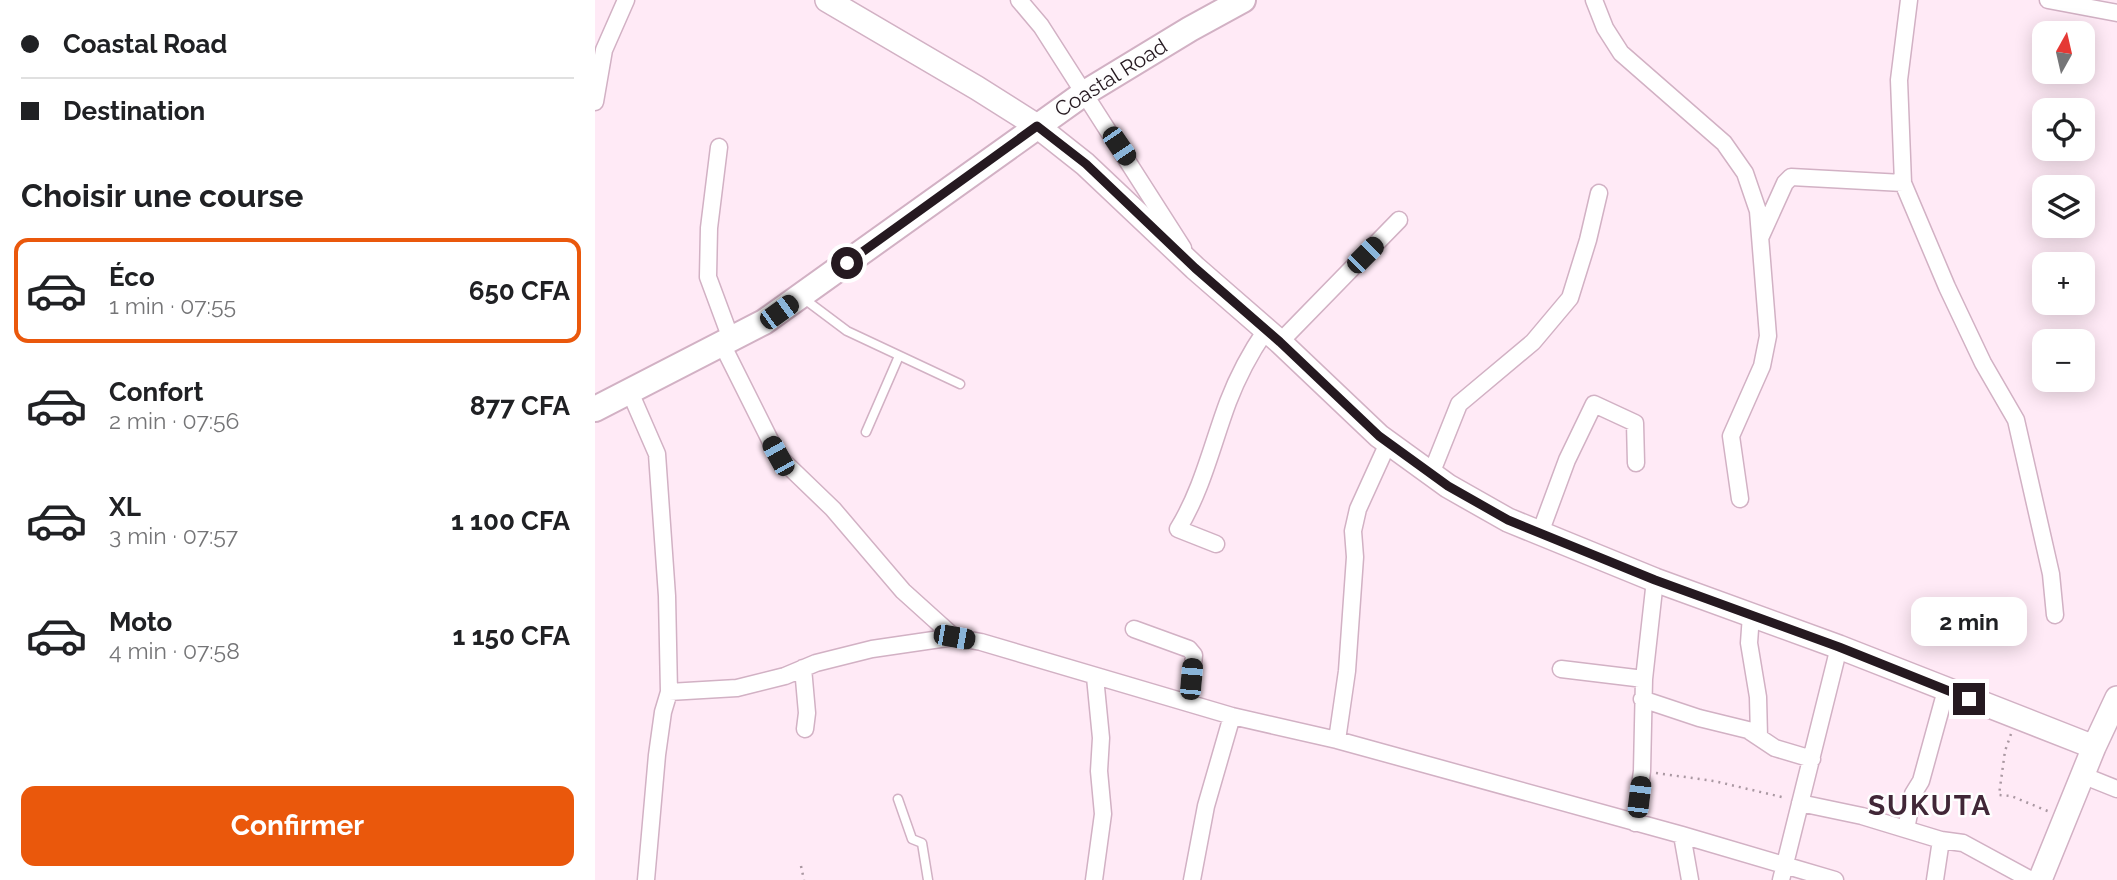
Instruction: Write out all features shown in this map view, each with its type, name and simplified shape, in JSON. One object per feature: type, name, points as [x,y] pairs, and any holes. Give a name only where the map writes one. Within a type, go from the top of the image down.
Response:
[{"type":"main road","name":"Coastal Road","points":[[595,409],[764,322],[1083,94],[1243,0]]},
{"type":"street","points":[[595,102],[604,50],[626,0]]},
{"type":"street","points":[[827,0],[977,88],[1037,126],[1086,164],[1195,268],[1388,443],[1448,486],[1508,520],[1655,580],[1839,647],[2094,747]]},
{"type":"street","points":[[1019,0],[1041,26],[1195,268]]},
{"type":"street","points":[[1594,0],[1605,28],[1621,53],[1724,143],[1745,173],[1758,211],[1768,336],[1762,366],[1731,436],[1740,499]]},
{"type":"street","points":[[1909,0],[1899,80],[1903,183],[1953,300],[1983,363],[2015,420],[2051,573],[2055,615]]},
{"type":"street","points":[[2048,0],[2117,13]]},
{"type":"street","points":[[719,147],[709,228],[708,277],[727,342],[778,456],[833,509],[903,591],[954,637]]},
{"type":"street","points":[[1760,237],[1785,183],[1791,177],[1903,183]]},
{"type":"street","points":[[1431,474],[1459,404],[1533,342],[1570,298],[1599,193]]},
{"type":"street","points":[[1216,544],[1178,529],[1191,509],[1228,402],[1247,358],[1399,220]]},
{"type":"street","points":[[630,392],[657,454],[667,596],[669,692],[663,712],[657,755],[646,880]]},
{"type":"street","points":[[1540,533],[1567,460],[1594,404],[1635,423],[1636,463]]},
{"type":"street","points":[[1337,740],[1347,671],[1355,557],[1353,531],[1358,509],[1388,443]]},
{"type":"street","points":[[1635,822],[1642,771],[1644,679],[1655,580]]},
{"type":"street","points":[[1751,615],[1749,643],[1758,697],[1759,737]]},
{"type":"street","points":[[1134,629],[1189,649],[1193,655],[1189,703]]},
{"type":"street","points":[[669,692],[737,688],[872,649],[954,637],[981,642],[1232,716],[1337,740],[1682,835],[1782,873],[1835,880]]},
{"type":"street","points":[[1782,873],[1839,647]]},
{"type":"street","points":[[803,668],[807,712],[805,729]]},
{"type":"street","points":[[1561,669],[1644,679]]},
{"type":"street","points":[[1094,880],[1103,814],[1099,771],[1101,738],[1095,677]]},
{"type":"street","points":[[1906,829],[1913,794],[1921,781],[1946,690]]},
{"type":"street","points":[[2041,880],[2082,775],[2117,698]]},
{"type":"street","points":[[1643,699],[1699,718],[1748,730],[1775,748],[1812,759]]},
{"type":"street","points":[[1192,880],[1206,806],[1232,716]]},
{"type":"street","points":[[2082,775],[2117,789]]},
{"type":"street","points":[[1800,802],[1862,816],[1941,840],[1963,843],[2031,880]]},
{"type":"street","points":[[1682,835],[1690,880]]},
{"type":"street","points":[[1935,880],[1941,840]]},
{"type":"lane","points":[[801,296],[847,331],[960,384]]},
{"type":"lane","points":[[866,432],[899,356]]},
{"type":"lane","points":[[898,799],[912,839],[922,843],[927,880]]},
{"type":"path","points":[[2016,717],[2005,751],[1999,795],[2011,796],[2065,819]]},
{"type":"path","points":[[1642,771],[1714,782],[1800,802]]},
{"type":"path","points":[[801,866],[804,880]]},
{"type":"district","name":"SUKUTA","points":[[1930,805]]},
{"type":"route","points":[[847,263],[1037,126],[1086,164],[1379,436],[1448,486],[1508,520],[1655,580],[1839,647],[1969,699]]}]
